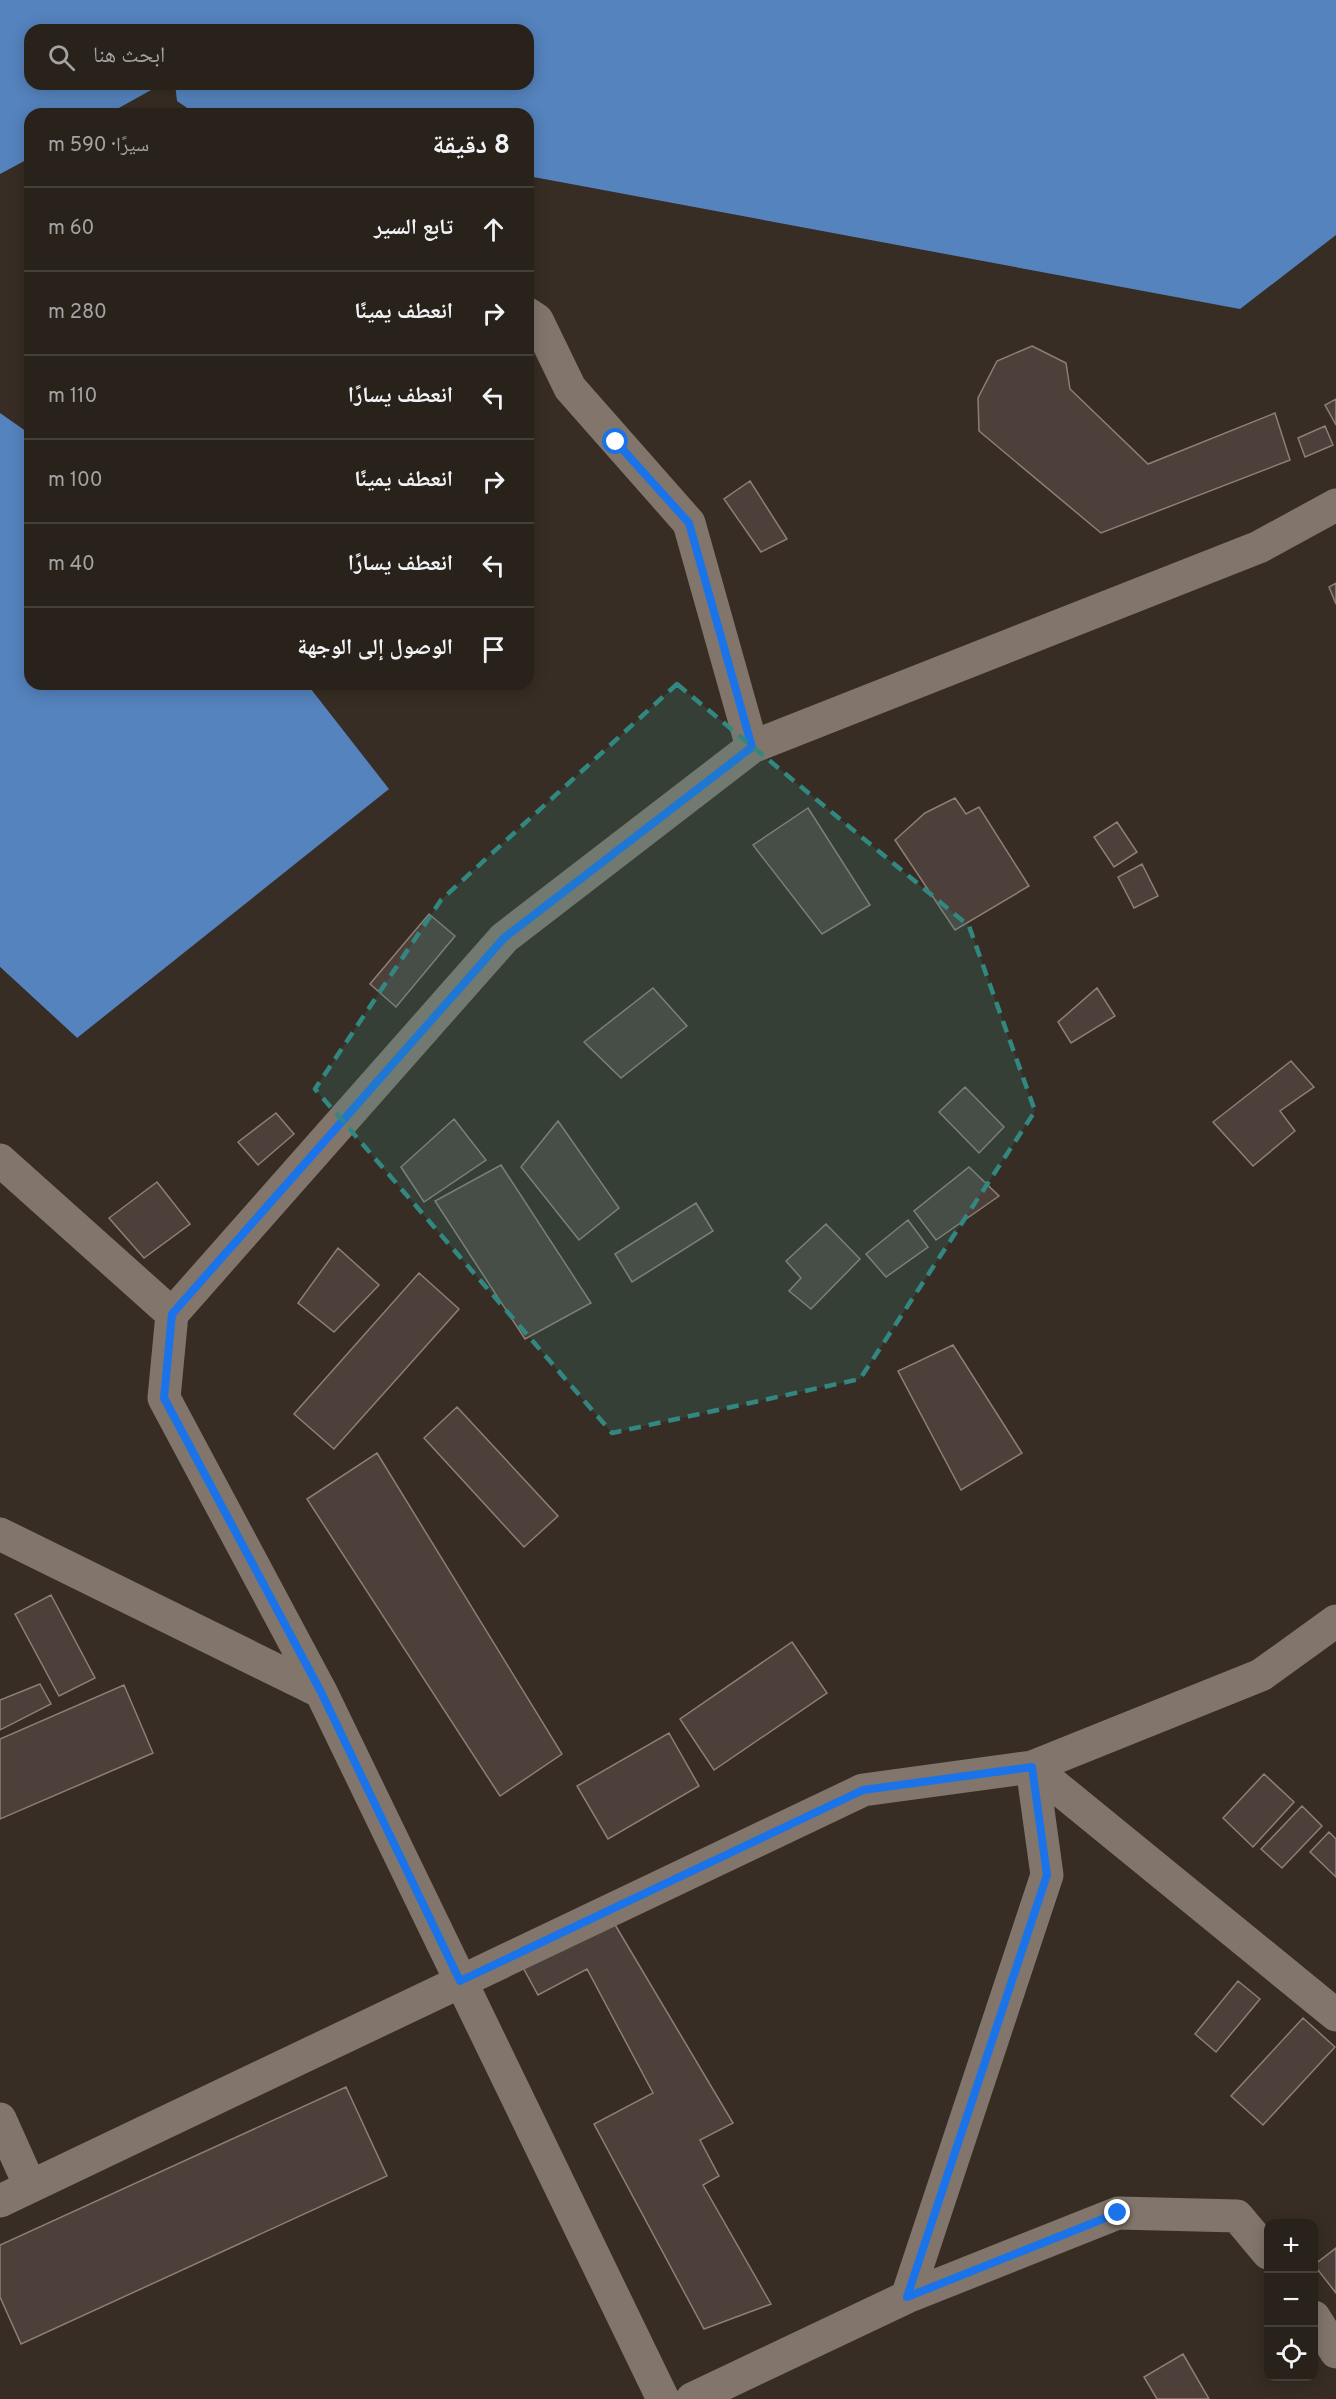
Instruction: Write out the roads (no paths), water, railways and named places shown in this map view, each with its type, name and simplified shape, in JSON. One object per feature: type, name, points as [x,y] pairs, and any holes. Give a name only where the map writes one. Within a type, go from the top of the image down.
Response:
[{"type":"street","points":[[534,318],[570,388],[689,523],[752,747]]},
{"type":"street","points":[[663,2399],[321,1692],[164,1398],[172,1314],[504,938],[752,747],[1259,547],[1336,505]]},
{"type":"street","points":[[0,1160],[172,1314]]},
{"type":"street","points":[[0,1534],[321,1692]]},
{"type":"street","points":[[0,2201],[863,1790],[1032,1767],[1262,1675],[1336,1621]]},
{"type":"street","points":[[1032,1767],[1336,2015]]},
{"type":"street","points":[[907,2297],[1047,1875],[1032,1767]]},
{"type":"street","points":[[0,2119],[30,2186]]},
{"type":"street","points":[[692,2399],[907,2297],[1118,2213],[1237,2216],[1264,2247]]},
{"type":"street","points":[[1318,2323],[1336,2352]]},
{"type":"water","points":[[0,0],[1336,0],[1336,235],[1240,309],[534,177],[534,108],[187,108],[177,101],[176,90],[534,90],[534,24],[24,24],[24,90],[151,90],[119,108],[24,108],[24,161],[0,174]]},
{"type":"water","points":[[0,413],[24,430],[24,690],[312,690],[389,789],[77,1038],[0,967]]}]
